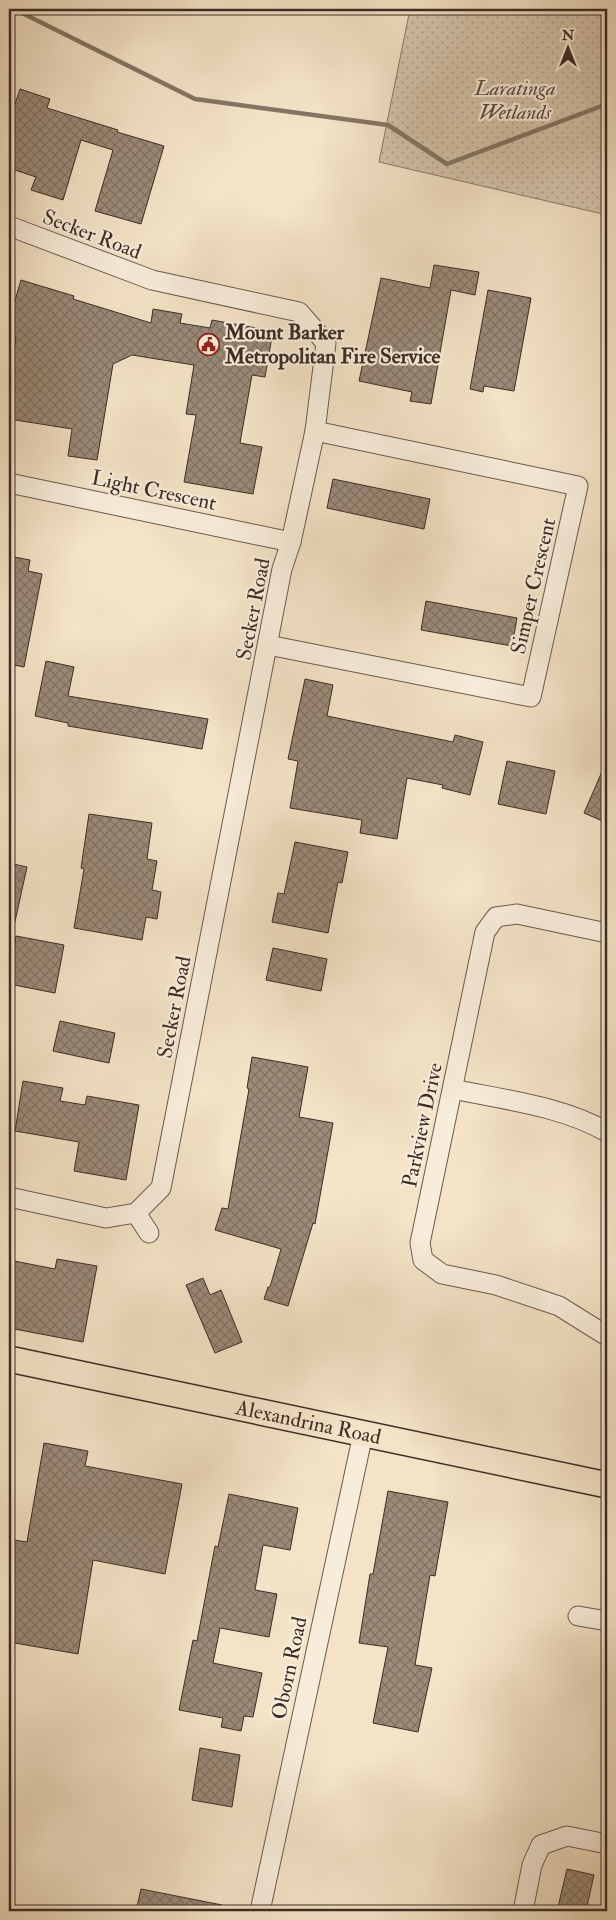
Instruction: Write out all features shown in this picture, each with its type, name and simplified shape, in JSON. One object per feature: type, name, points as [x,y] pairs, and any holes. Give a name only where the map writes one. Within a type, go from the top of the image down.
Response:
[{"type":"main road","name":"Alexandrina Road","points":[[9,1360],[607,1486]]},
{"type":"street","name":"Secker Road","points":[[9,226],[152,280],[299,312],[326,343],[315,430],[291,542],[282,569],[161,1188],[136,1213]]},
{"type":"street","name":"Simper Crescent","points":[[268,645],[531,697],[578,486],[315,430]]},
{"type":"street","name":"Light Crescent","points":[[9,483],[291,542]]},
{"type":"street","name":"Parkview Drive","points":[[607,933],[517,914],[496,917],[485,932],[420,1243],[424,1260],[442,1274],[496,1285],[559,1306],[607,1336]]},
{"type":"street","points":[[453,1089],[536,1106],[588,1121],[607,1132]]},
{"type":"street","points":[[9,1197],[106,1218],[136,1213],[149,1233]]},
{"type":"street","name":"Oborn Road","points":[[260,1911],[363,1434]]},
{"type":"street","points":[[578,1616],[607,1621]]},
{"type":"street","points":[[523,1911],[532,1865],[541,1845],[567,1836],[607,1844]]},
{"type":"green space","name":"Laratinga Wetlands","points":[[410,9],[607,9],[607,215],[379,162]]},
{"type":"building","points":[[20,89],[50,99],[47,108],[164,146],[141,224],[95,211],[113,150],[81,140],[63,200],[31,190],[36,177],[9,168],[9,122]]},
{"type":"building","points":[[434,265],[479,272],[475,295],[451,290],[431,404],[410,401],[412,392],[359,381],[381,278],[430,288]]},
{"type":"building","points":[[21,280],[74,296],[73,299],[151,323],[153,309],[182,314],[180,323],[210,328],[212,320],[273,331],[265,377],[252,375],[240,443],[262,447],[253,494],[184,482],[196,415],[186,414],[194,365],[132,355],[113,364],[97,460],[68,456],[72,429],[9,419],[9,371],[16,340],[9,321]]},
{"type":"building","points":[[488,290],[531,298],[514,391],[484,386],[483,392],[470,389]]},
{"type":"building","points":[[333,479],[430,499],[424,529],[327,508]]},
{"type":"building","points":[[9,556],[30,560],[28,571],[42,574],[24,667],[9,664]]},
{"type":"building","points":[[426,601],[517,618],[512,646],[421,630]]},
{"type":"building","points":[[46,661],[74,667],[68,696],[208,719],[202,749],[68,726],[68,723],[35,716]]},
{"type":"building","points":[[305,679],[333,685],[327,716],[453,742],[455,735],[483,742],[470,795],[442,788],[443,785],[407,778],[397,839],[360,833],[362,820],[290,808],[298,761],[288,759]]},
{"type":"building","points":[[607,760],[607,823],[584,813]]},
{"type":"building","points":[[507,761],[555,771],[546,814],[498,804]]},
{"type":"building","points":[[89,814],[152,823],[147,859],[157,861],[152,890],[161,892],[157,919],[146,917],[142,940],[74,928],[84,869],[81,868]]},
{"type":"building","points":[[295,842],[348,852],[342,883],[338,882],[328,933],[272,922],[278,893],[284,894]]},
{"type":"building","points":[[9,863],[27,867],[14,926],[9,925]]},
{"type":"building","points":[[16,936],[64,945],[55,993],[9,984]]},
{"type":"building","points":[[273,948],[327,959],[321,991],[266,980]]},
{"type":"building","points":[[60,1021],[115,1033],[109,1063],[53,1051]]},
{"type":"building","points":[[252,1057],[308,1067],[299,1117],[333,1123],[315,1224],[313,1223],[288,1306],[264,1299],[268,1287],[270,1287],[281,1249],[215,1230],[222,1208],[228,1209],[249,1089],[247,1088]]},
{"type":"building","points":[[23,1081],[63,1088],[60,1101],[85,1105],[87,1096],[139,1105],[126,1180],[74,1171],[79,1142],[15,1131]]},
{"type":"building","points":[[57,1259],[97,1266],[83,1342],[9,1328],[9,1260],[55,1269]]},
{"type":"building","points":[[203,1278],[210,1295],[221,1290],[242,1342],[215,1353],[186,1285]]},
{"type":"building","points":[[44,1443],[88,1451],[85,1466],[182,1484],[165,1574],[93,1560],[78,1654],[9,1642],[11,1609],[9,1608],[9,1571],[14,1540],[27,1542]]},
{"type":"building","points":[[388,1491],[448,1502],[435,1576],[430,1575],[415,1665],[432,1668],[418,1732],[373,1723],[388,1647],[359,1643],[370,1574],[373,1574]]},
{"type":"building","points":[[229,1494],[298,1508],[290,1550],[263,1545],[255,1590],[277,1594],[269,1637],[220,1628],[213,1663],[262,1673],[253,1717],[244,1716],[241,1731],[221,1727],[223,1718],[179,1710],[193,1640],[197,1641],[215,1546],[218,1547]]},
{"type":"building","points":[[200,1748],[240,1755],[232,1807],[192,1800]]},
{"type":"building","points":[[567,1869],[594,1875],[586,1911],[557,1911]]},
{"type":"building","points":[[141,1889],[222,1905],[221,1911],[136,1911]]},
{"type":"waterway","points":[[14,9],[195,99],[388,125],[447,164],[607,104],[607,100]]},
{"type":"place","name":"Mount Barker Metropolitan Fire Service","points":[[209,344]]}]
